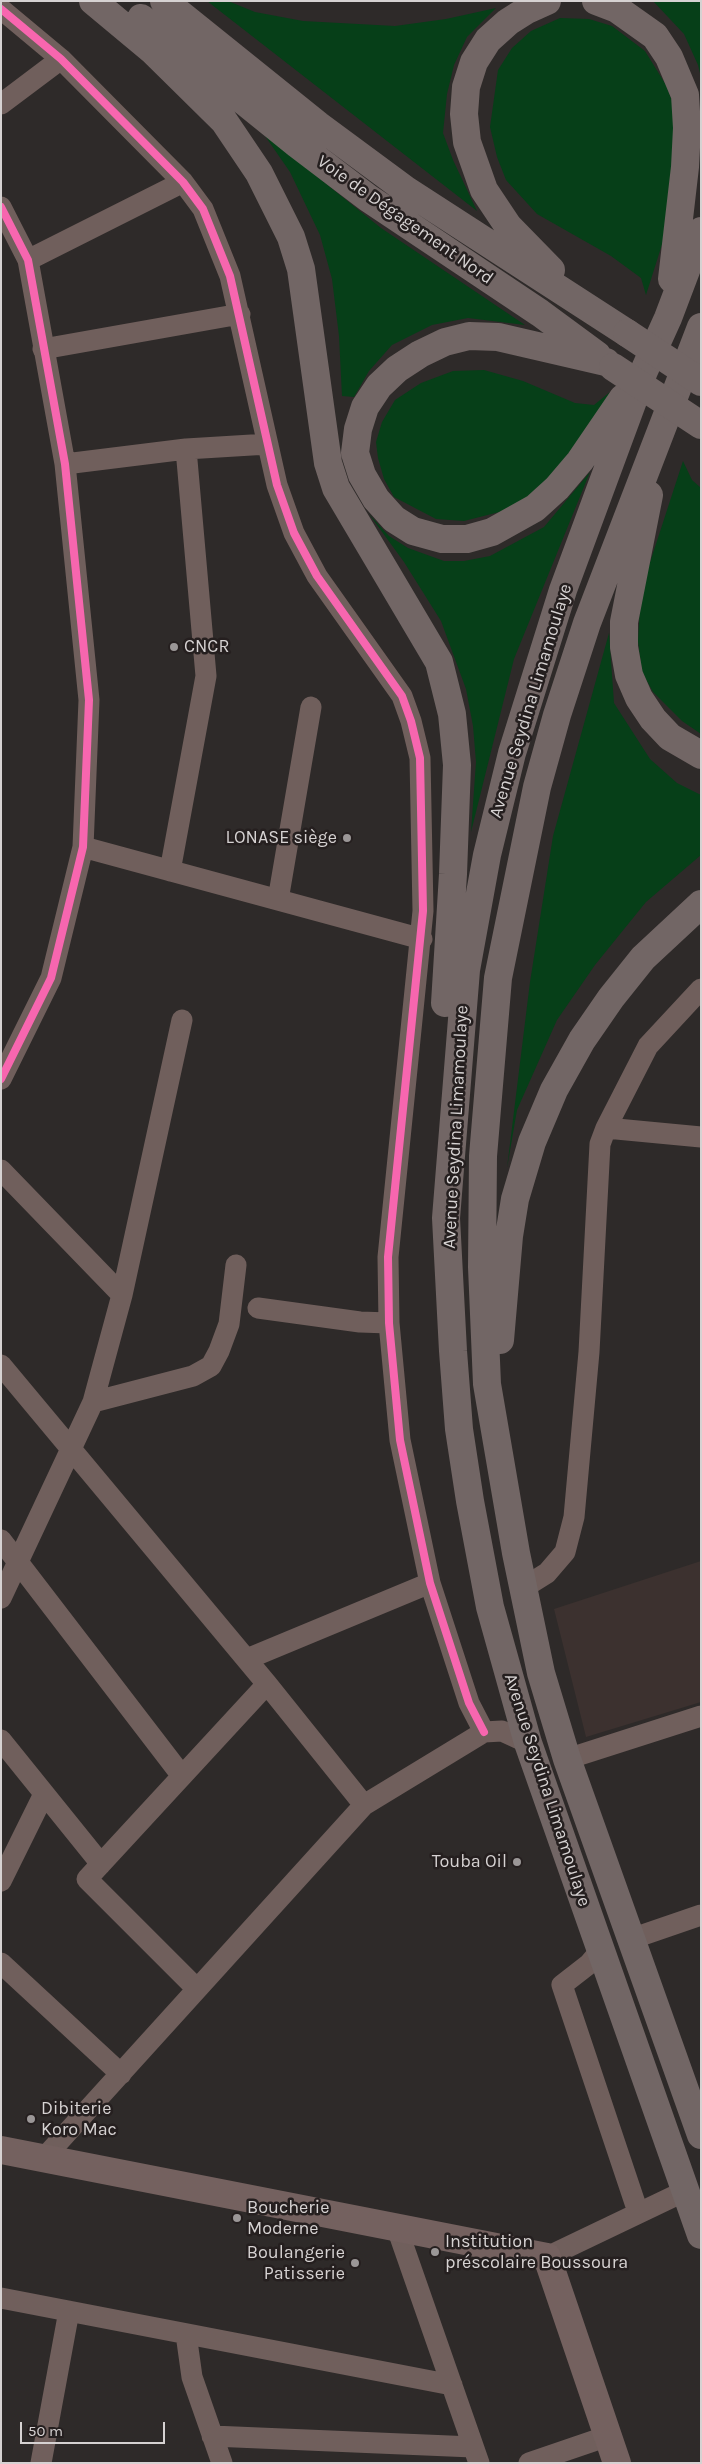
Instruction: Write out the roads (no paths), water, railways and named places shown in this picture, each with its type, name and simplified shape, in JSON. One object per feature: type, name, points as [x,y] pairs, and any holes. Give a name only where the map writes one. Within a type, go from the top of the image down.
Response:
[{"type":"highway","points":[[93,1],[153,51],[224,120],[259,172],[291,237],[301,269],[328,463],[336,488],[348,512],[426,638],[439,662],[446,686],[453,724],[456,765],[453,874],[444,1022],[446,1218]]},
{"type":"highway","name":"Voie de Dégagement Nord","points":[[121,1],[297,144],[368,198],[540,313],[610,365],[701,425]]},
{"type":"highway","name":"Voie de Dégagement Nord","points":[[164,1],[318,125],[406,190],[627,333],[689,385]]},
{"type":"highway","points":[[547,1],[527,10],[508,22],[488,40],[474,62],[466,87],[464,114],[467,142],[484,190],[504,221],[586,305]]},
{"type":"highway","points":[[596,1],[617,9],[655,36],[669,57],[685,95],[688,128],[668,318]]},
{"type":"highway","name":"Avenue Seydina Limamoulaye","points":[[701,231],[668,318],[644,370],[563,590],[512,753],[487,855],[466,970],[446,1218],[459,1430],[490,1606],[528,1743],[701,2234]]},
{"type":"highway","name":"Avenue Seydina Limamoulaye","points":[[701,327],[689,385],[652,454],[587,623],[557,715],[537,788],[498,978],[483,1156],[482,1267],[488,1384],[523,1588],[542,1673],[567,1759],[701,2135]]},
{"type":"highway","points":[[610,365],[498,337],[469,336],[437,346],[420,354],[398,370],[379,386],[365,406],[358,429],[355,453],[362,476],[376,499],[394,519],[413,530],[442,539],[467,539],[492,532],[535,508],[557,488],[580,462],[644,370]]},
{"type":"highway","points":[[689,385],[701,357]]},
{"type":"highway","points":[[652,454],[642,538],[628,595],[624,622],[624,648],[629,676],[639,698],[653,719],[670,737],[701,755]]},
{"type":"highway","points":[[503,1479],[500,1337],[505,1275],[515,1199],[532,1142],[554,1090],[582,1040],[611,998],[643,958],[701,904]]},
{"type":"street","points":[[1,9],[61,59],[183,182],[203,209],[230,276],[277,485],[294,533],[317,576],[402,696],[411,721],[420,758],[422,939],[388,1257],[389,1322],[400,1440],[430,1583],[469,1703],[484,1732]]},
{"type":"street","points":[[1,104],[61,59]]},
{"type":"street","points":[[28,260],[183,182]]},
{"type":"street","points":[[1,207],[28,260],[65,464],[89,700],[83,847],[51,978],[1,1079]]},
{"type":"street","points":[[43,348],[240,314]]},
{"type":"street","points":[[65,464],[186,449],[268,444]]},
{"type":"street","points":[[170,870],[206,676],[186,449]]},
{"type":"street","points":[[278,900],[310,707]]},
{"type":"street","points":[[83,847],[422,939]]},
{"type":"street","points":[[523,1588],[547,1573],[565,1552],[574,1516],[589,1352],[600,1144],[606,1128],[648,1046],[698,998]]},
{"type":"street","points":[[1,1598],[72,1452],[93,1402],[122,1295],[182,1020]]},
{"type":"street","points":[[606,1128],[701,1137]]},
{"type":"street","points":[[1,1170],[122,1295]]},
{"type":"street","points":[[93,1402],[193,1376],[210,1366],[219,1351],[229,1324],[236,1265]]},
{"type":"street","points":[[258,1308],[360,1322],[389,1322]]},
{"type":"street","points":[[1,1365],[267,1684],[364,1805]]},
{"type":"street","points":[[1,1540],[182,1776]]},
{"type":"street","points":[[246,1659],[430,1583]]},
{"type":"street","points":[[197,1990],[88,1879],[267,1684]]},
{"type":"street","points":[[567,1759],[701,1716]]},
{"type":"street","points":[[44,2158],[364,1805],[484,1732],[502,1731],[528,1743]]},
{"type":"street","points":[[1,1740],[101,1864]]},
{"type":"street","points":[[1,1881],[44,1794]]},
{"type":"street","points":[[631,1939],[701,1916]]},
{"type":"street","points":[[600,1951],[590,1964],[562,1984],[638,2212]]},
{"type":"street","points":[[1,1963],[121,2074]]},
{"type":"street","points":[[1,2150],[547,2257],[685,2191]]},
{"type":"street","points":[[212,2436],[476,2455],[397,2228]]},
{"type":"street","points":[[547,2257],[617,2463]]},
{"type":"street","points":[[1,2298],[452,2385]]},
{"type":"street","points":[[41,2463],[69,2311]]},
{"type":"street","points":[[186,2334],[192,2377],[222,2463]]},
{"type":"street","points":[[529,2463],[608,2436]]},
{"type":"place","name":"CNCR","points":[[174,647]]},
{"type":"place","name":"LONASE siège","points":[[347,838]]},
{"type":"place","name":"Touba Oil","points":[[517,1862]]},
{"type":"place","name":"Dibiterie Koro Mac","points":[[31,2119]]},
{"type":"place","name":"Boucherie Moderne","points":[[237,2218]]},
{"type":"place","name":"Institution préscolaire Boussoura","points":[[435,2252]]},
{"type":"place","name":"Boulangerie Patisserie","points":[[355,2263]]}]
